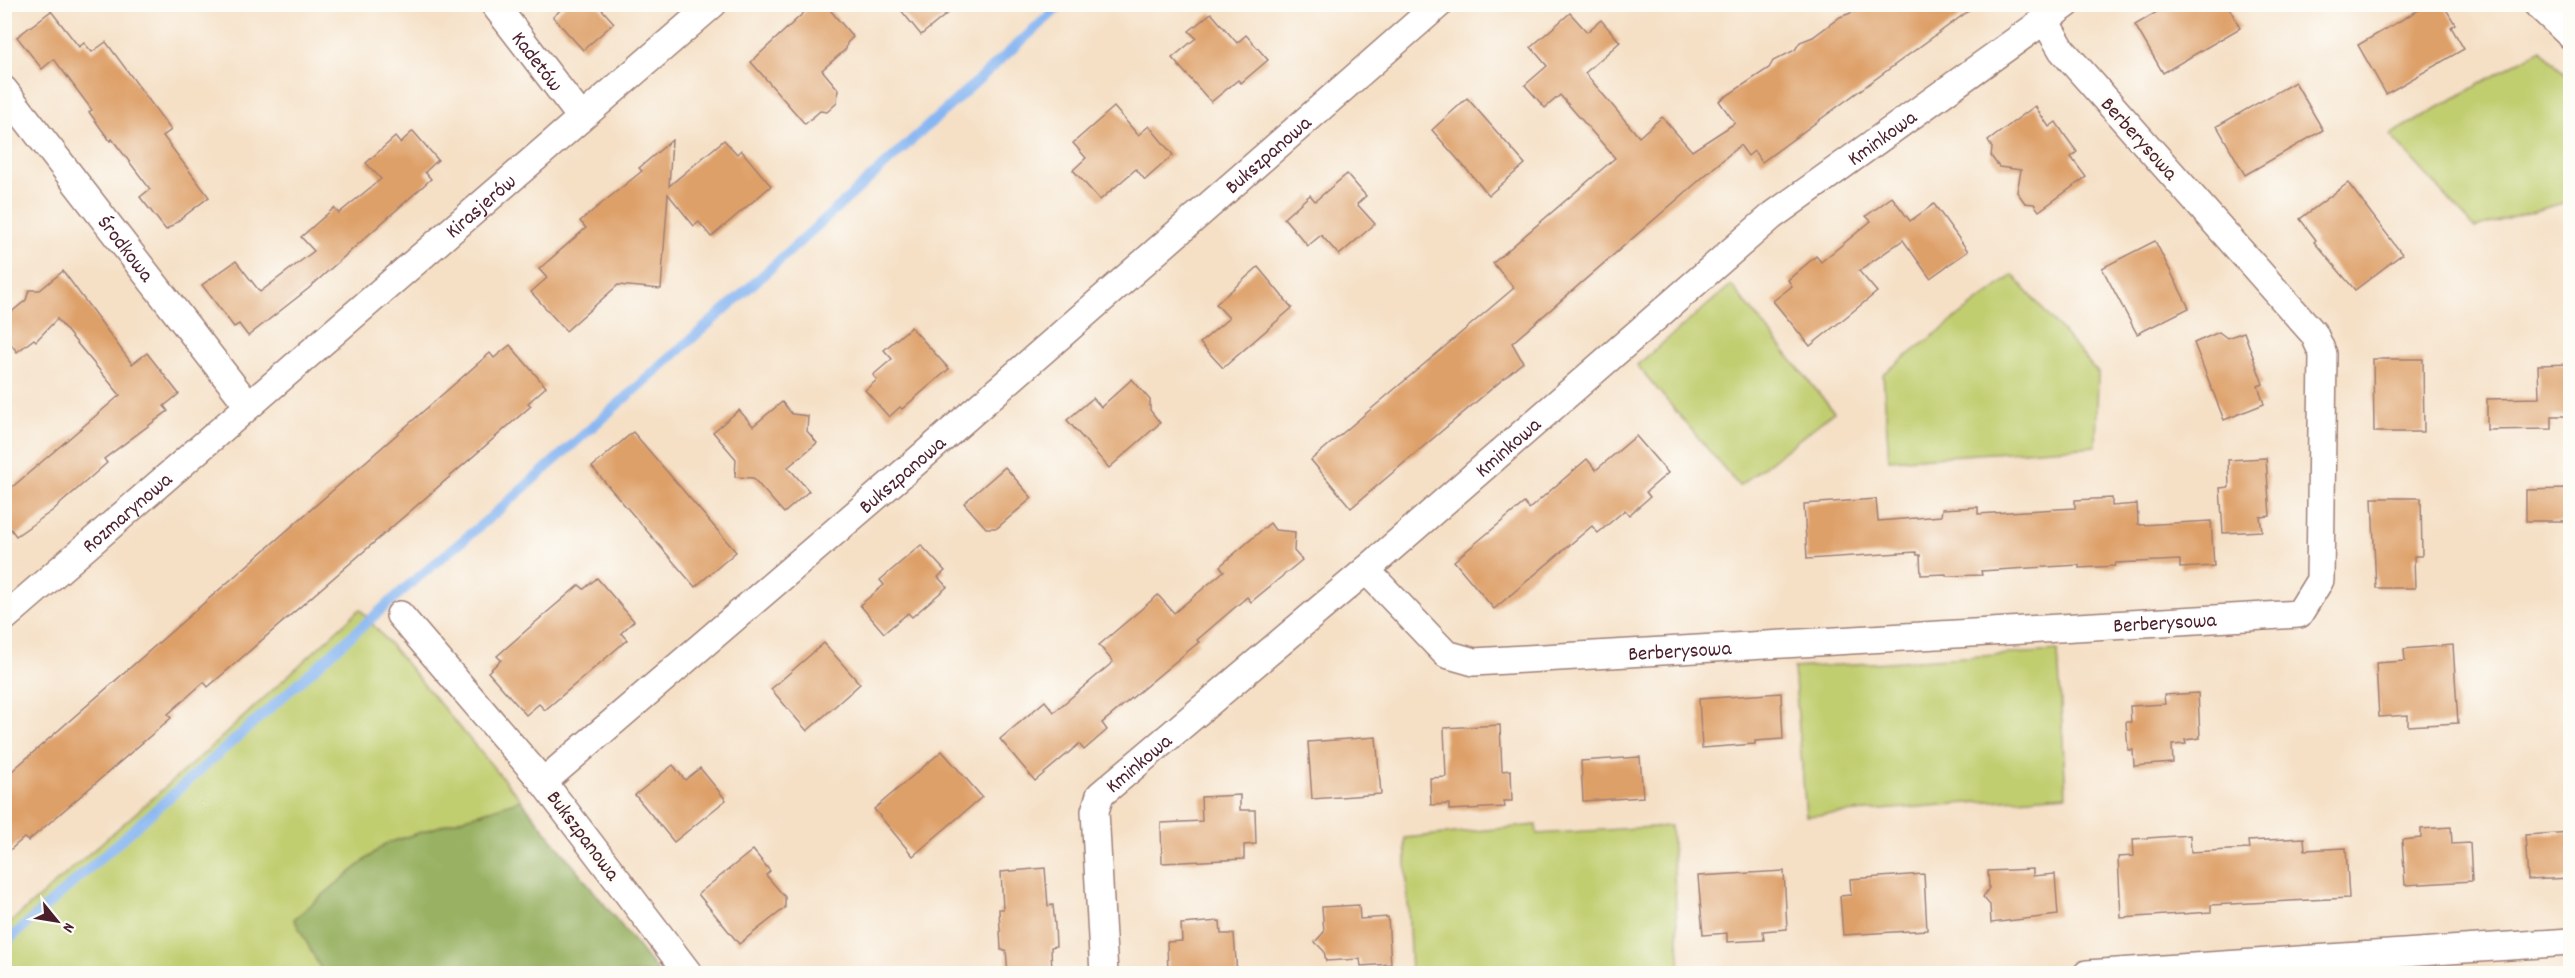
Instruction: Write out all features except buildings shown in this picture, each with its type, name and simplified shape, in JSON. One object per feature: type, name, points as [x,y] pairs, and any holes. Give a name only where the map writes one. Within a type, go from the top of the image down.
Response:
[{"type":"street","name":"Kadetów","points":[[494,4],[581,117]]},
{"type":"street","name":"Kirasjerów","points":[[248,405],[713,4]]},
{"type":"street","name":"Bukszpanowa","points":[[689,974],[543,782],[901,475],[1439,4]]},
{"type":"street","name":"Kminkowa","points":[[1104,974],[1095,811],[1100,795],[1365,570],[1772,216],[2067,4]]},
{"type":"street","points":[[2537,4],[2571,35]]},
{"type":"street","name":"Berberysowa","points":[[1365,570],[1446,654],[1474,662],[2299,614],[2320,580],[2323,354],[2314,334],[2062,50],[2044,19]]},
{"type":"street","name":"Środkowa","points":[[4,90],[248,405]]},
{"type":"street","name":"Rozmarynowa","points":[[4,618],[248,405]]},
{"type":"street","points":[[400,615],[543,782]]},
{"type":"street","points":[[2086,974],[2571,942]]},
{"type":"green space","points":[[2541,49],[2570,79],[2570,201],[2475,228],[2390,135]]},
{"type":"green space","points":[[2013,275],[2098,373],[2096,446],[1889,460],[1883,374]]},
{"type":"green space","points":[[1731,285],[1834,412],[1739,486],[1637,365]]},
{"type":"green space","points":[[360,609],[521,800],[385,844],[295,919],[323,973],[5,973],[4,928],[210,748]]},
{"type":"green space","points":[[2058,651],[2066,795],[1806,816],[1794,668]]},
{"type":"green space","points":[[521,800],[659,973],[323,973],[294,919],[385,844]]},
{"type":"green space","points":[[1536,825],[1537,834],[1671,826],[1680,973],[1411,973],[1405,838]]},
{"type":"waterway","points":[[4,944],[409,585],[492,516],[740,296],[1062,4]]}]
